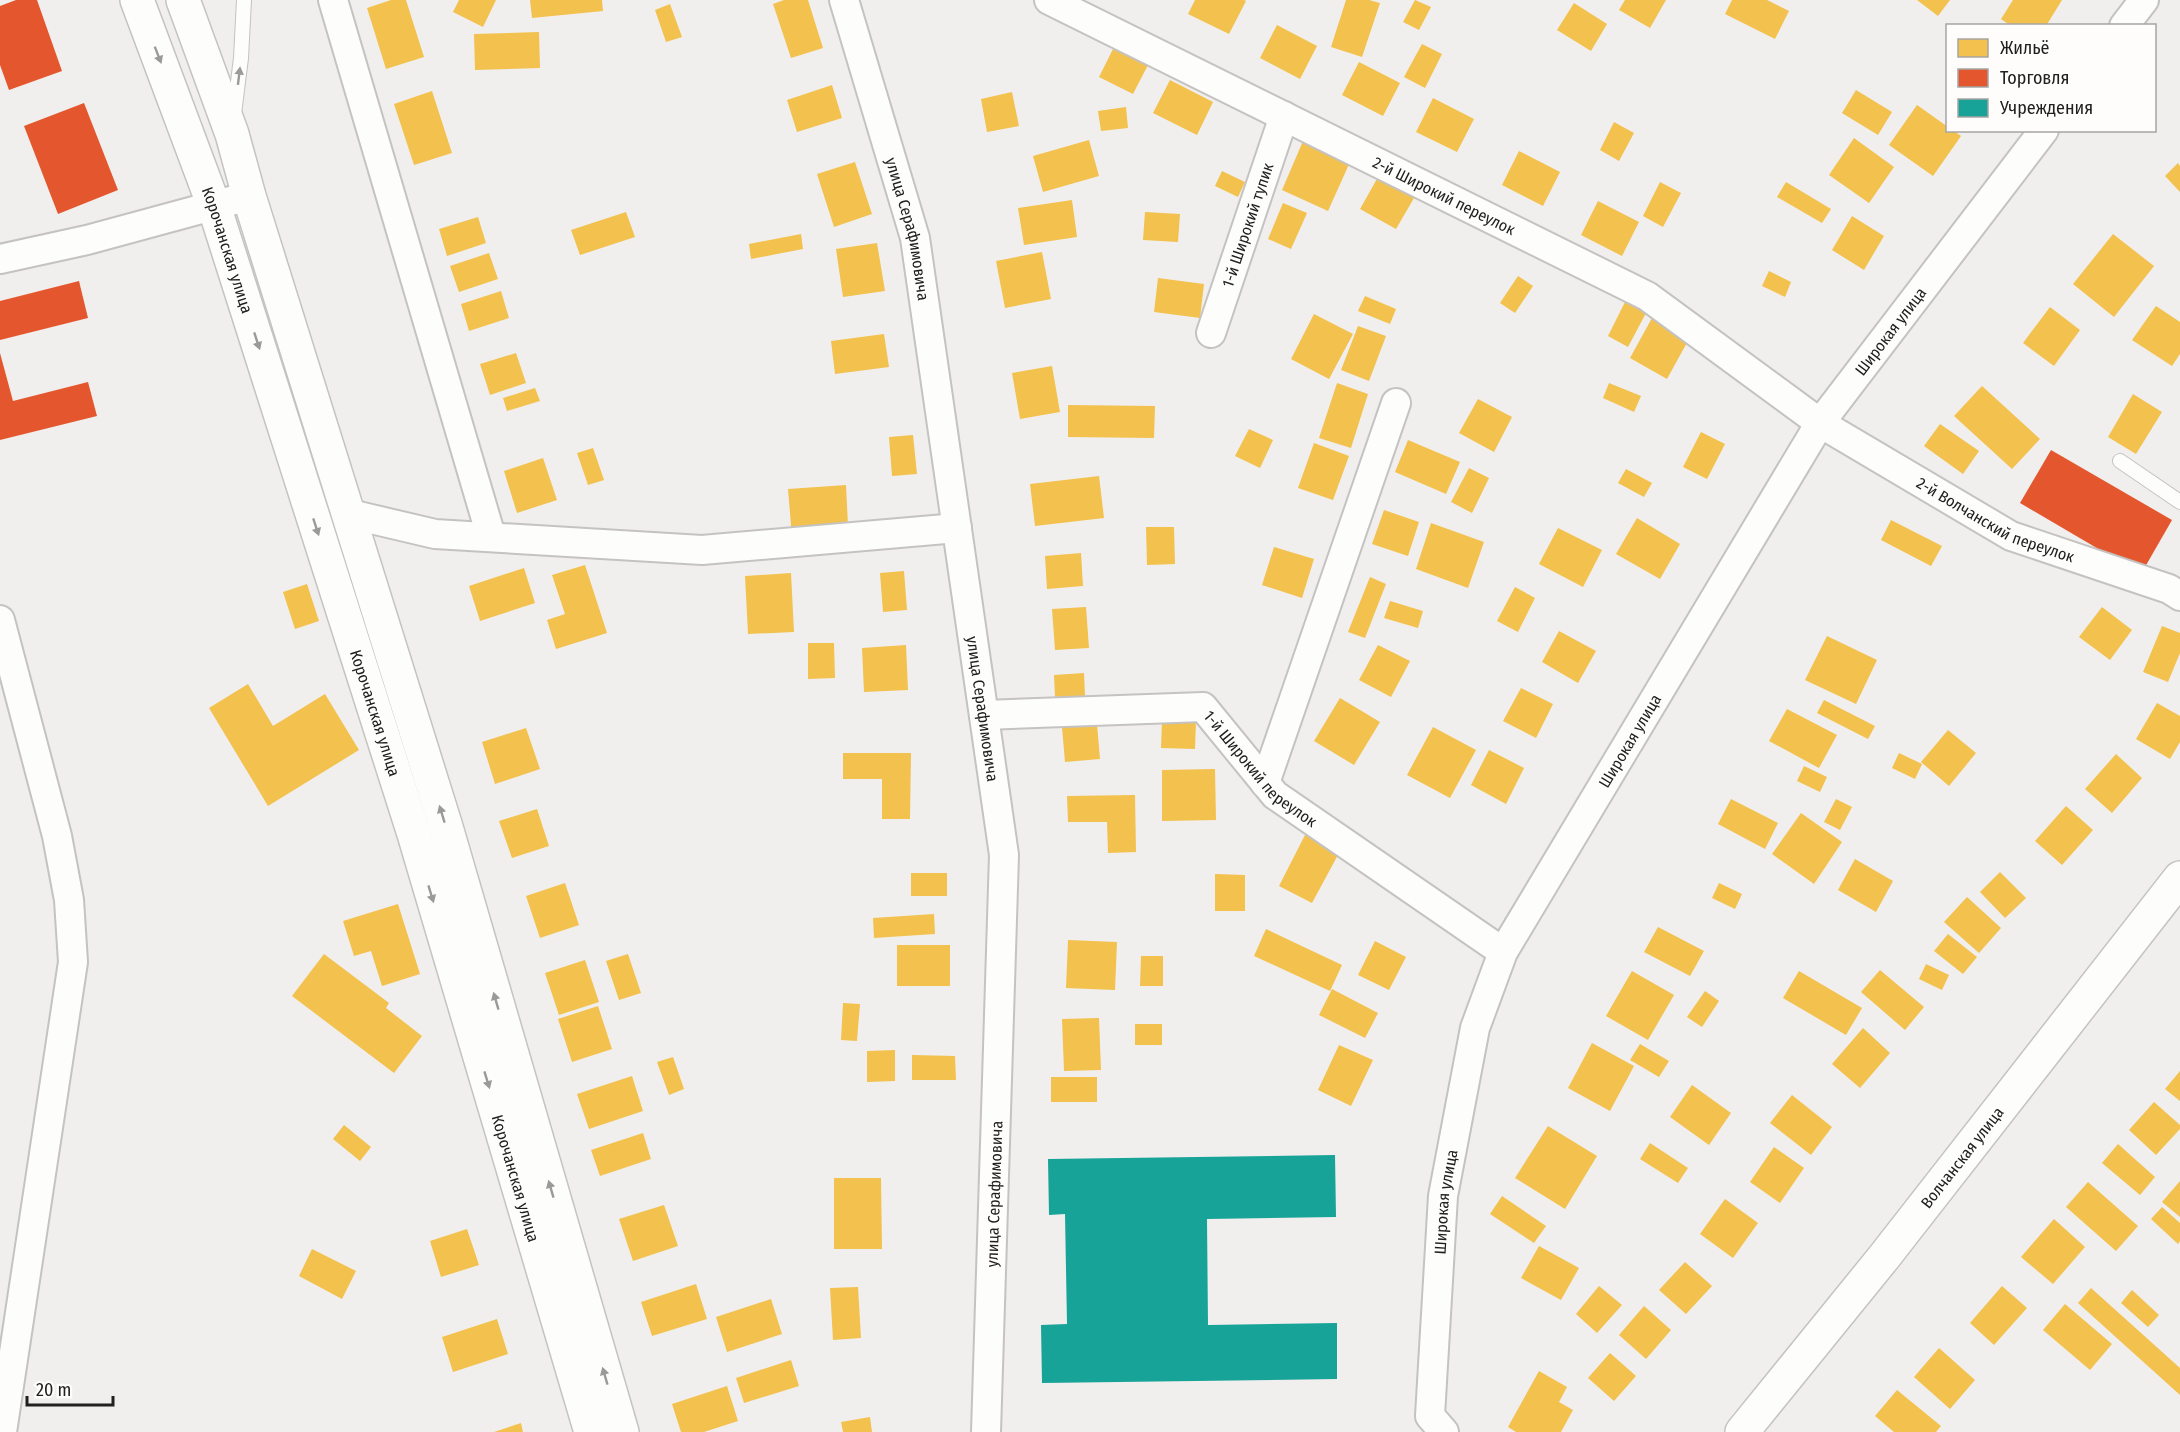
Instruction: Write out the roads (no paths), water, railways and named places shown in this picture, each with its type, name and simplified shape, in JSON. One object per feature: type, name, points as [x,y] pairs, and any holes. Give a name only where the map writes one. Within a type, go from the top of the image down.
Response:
[{"type":"main road","name":"Корочанская улица","points":[[137,0],[214,206],[414,834],[591,1432]]},
{"type":"main road","name":"Корочанская улица","points":[[183,0],[232,134],[249,196],[446,827],[622,1432]]},
{"type":"main road","name":"Волчанская улица","points":[[1742,1432],[1884,1257],[2180,878]]},
{"type":"street","points":[[333,0],[490,536]]},
{"type":"street","name":"улица Серафимовича","points":[[844,0],[915,238],[1004,855],[986,1432]]},
{"type":"street","name":"2-й Широкий переулок","points":[[1049,0],[1647,296],[1820,423]]},
{"type":"street","points":[[2125,24],[2142,1]]},
{"type":"street","name":"1-й Широкий тупик","points":[[1211,333],[1284,116]]},
{"type":"street","name":"Широкая улица","points":[[1444,1432],[1430,1416],[1443,1196],[1475,1028],[1503,952],[1820,423],[2042,132]]},
{"type":"street","points":[[0,259],[87,240],[249,196]]},
{"type":"street","points":[[1265,783],[1396,402]]},
{"type":"street","name":"2-й Волчанский переулок","points":[[1820,423],[2011,536],[2174,589]]},
{"type":"street","points":[[350,514],[435,534],[702,550],[957,528]]},
{"type":"street","points":[[0,620],[57,836],[69,900],[73,962],[2,1432]]},
{"type":"street","name":"1-й Широкий переулок","points":[[984,715],[1203,707],[1275,795],[1503,952]]},
{"type":"lane","points":[[232,134],[241,58],[244,0]]},
{"type":"lane","points":[[2120,461],[2180,502]]}]
